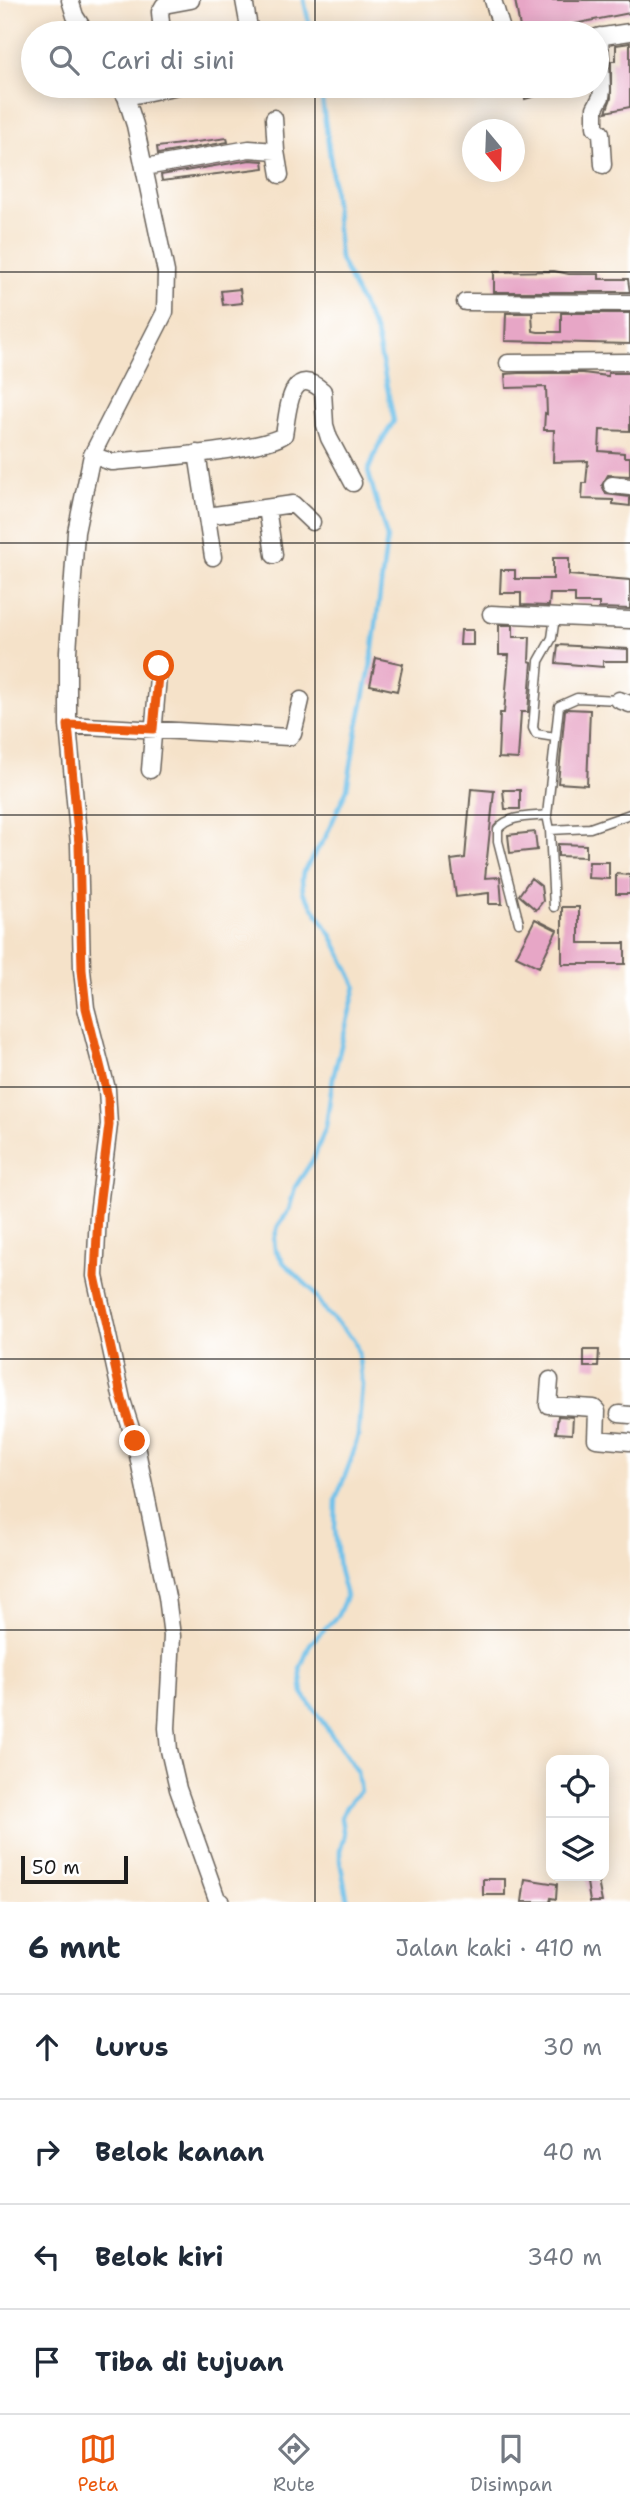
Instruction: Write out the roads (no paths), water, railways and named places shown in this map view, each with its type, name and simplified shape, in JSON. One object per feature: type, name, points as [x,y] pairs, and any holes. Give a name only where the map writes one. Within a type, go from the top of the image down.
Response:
[{"type":"street","points":[[70,0],[78,21]]},
{"type":"street","points":[[161,21],[163,5],[191,0]]},
{"type":"street","points":[[244,0],[248,21]]},
{"type":"street","points":[[493,0],[499,21]]},
{"type":"street","points":[[609,35],[630,32]]},
{"type":"street","points":[[124,98],[135,125],[166,272],[165,312],[92,455],[76,532],[68,652],[68,725],[79,844],[82,970],[86,1008],[108,1097],[109,1125],[98,1214],[95,1276],[110,1349],[135,1441],[167,1597],[172,1636],[167,1728],[169,1751],[178,1789],[204,1867],[217,1899],[221,1902]]},
{"type":"street","points":[[600,98],[595,108],[595,127],[601,133],[603,165]]},
{"type":"street","points":[[274,118],[280,174]]},
{"type":"street","points":[[145,167],[249,149],[276,151]]},
{"type":"street","points":[[465,302],[630,303]]},
{"type":"street","points":[[508,363],[630,362]]},
{"type":"street","points":[[92,455],[111,462],[197,453],[279,439],[284,435],[291,391],[306,382],[315,383],[323,391],[325,425],[329,438],[353,483]]},
{"type":"street","points":[[197,453],[213,557]]},
{"type":"street","points":[[612,485],[630,487]]},
{"type":"street","points":[[207,516],[293,504],[312,522]]},
{"type":"street","points":[[267,508],[274,555]]},
{"type":"street","points":[[491,614],[630,620]]},
{"type":"street","points":[[150,770],[159,666]]},
{"type":"street","points":[[68,725],[289,737],[293,734],[301,700]]},
{"type":"street","points":[[550,1380],[548,1405],[594,1408],[597,1411],[596,1439],[630,1442]]},
{"type":"lane","points":[[555,617],[552,638],[539,661],[533,728],[537,734],[555,737]]},
{"type":"lane","points":[[554,907],[547,816],[561,704],[577,698],[625,702]]},
{"type":"lane","points":[[550,830],[590,828],[630,814]]},
{"type":"lane","points":[[519,923],[498,841],[498,829],[504,822],[514,819],[547,816]]},
{"type":"waterway","points":[[304,0],[308,21]]},
{"type":"waterway","points":[[322,98],[340,259],[376,333],[394,421],[378,447],[368,471],[387,538],[371,664],[347,789],[325,838],[303,872],[302,879],[303,892],[332,936],[356,986],[333,1078],[326,1126],[314,1158],[295,1187],[289,1210],[278,1226],[274,1240],[275,1249],[284,1263],[312,1290],[327,1313],[354,1340],[362,1385],[358,1436],[336,1499],[335,1529],[339,1570],[346,1596],[338,1615],[310,1644],[300,1669],[303,1694],[357,1771],[360,1791],[346,1807],[341,1818],[344,1837],[340,1861],[348,1902]]}]
